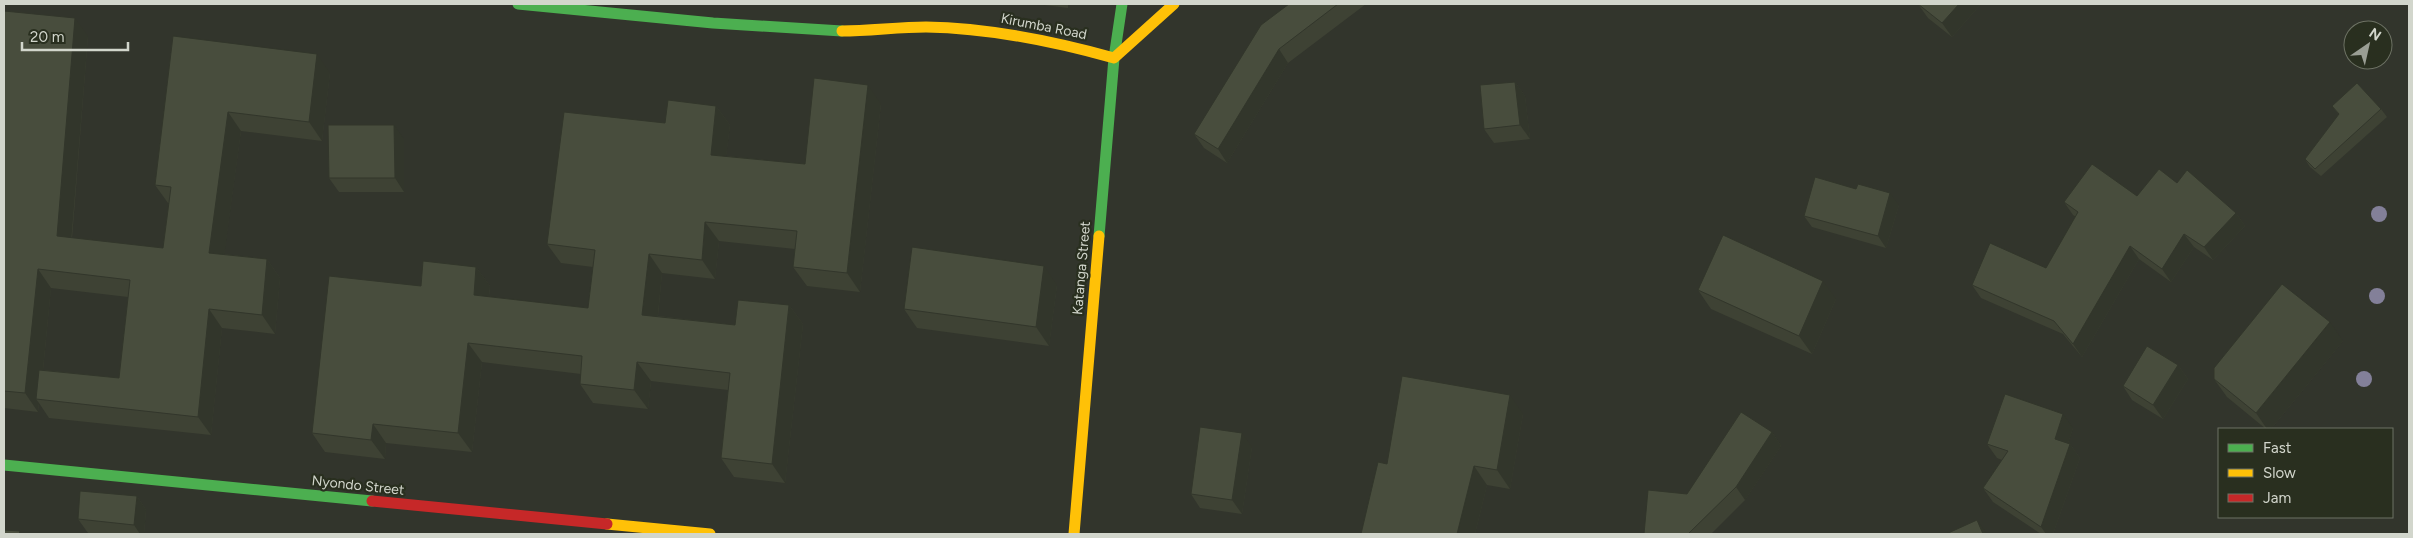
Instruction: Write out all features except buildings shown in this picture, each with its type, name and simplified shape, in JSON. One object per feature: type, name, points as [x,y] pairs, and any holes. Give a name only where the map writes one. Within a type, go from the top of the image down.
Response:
[{"type":"street","name":"Kirumba Road","points":[[518,4],[622,15],[833,32],[927,27],[976,29],[1057,42],[1114,58]]},
{"type":"street","name":"Katanga Street","points":[[1074,534],[1114,58],[1122,4]]},
{"type":"street","points":[[1114,58],[1174,4]]},
{"type":"street","name":"Nyondo Street","points":[[4,465],[710,534]]},
{"type":"traffic: fast","points":[[518,4],[713,23],[842,31]]},
{"type":"traffic: fast","points":[[1099,236],[1114,58],[1122,4]]},
{"type":"traffic: fast","points":[[4,465],[372,501]]},
{"type":"traffic: slow","points":[[842,31],[926,27],[974,30],[1021,36],[1114,58],[1174,4]]},
{"type":"traffic: slow","points":[[1074,534],[1099,236]]},
{"type":"traffic: slow","points":[[607,524],[710,534]]},
{"type":"traffic: jam","points":[[372,501],[607,524]]}]
